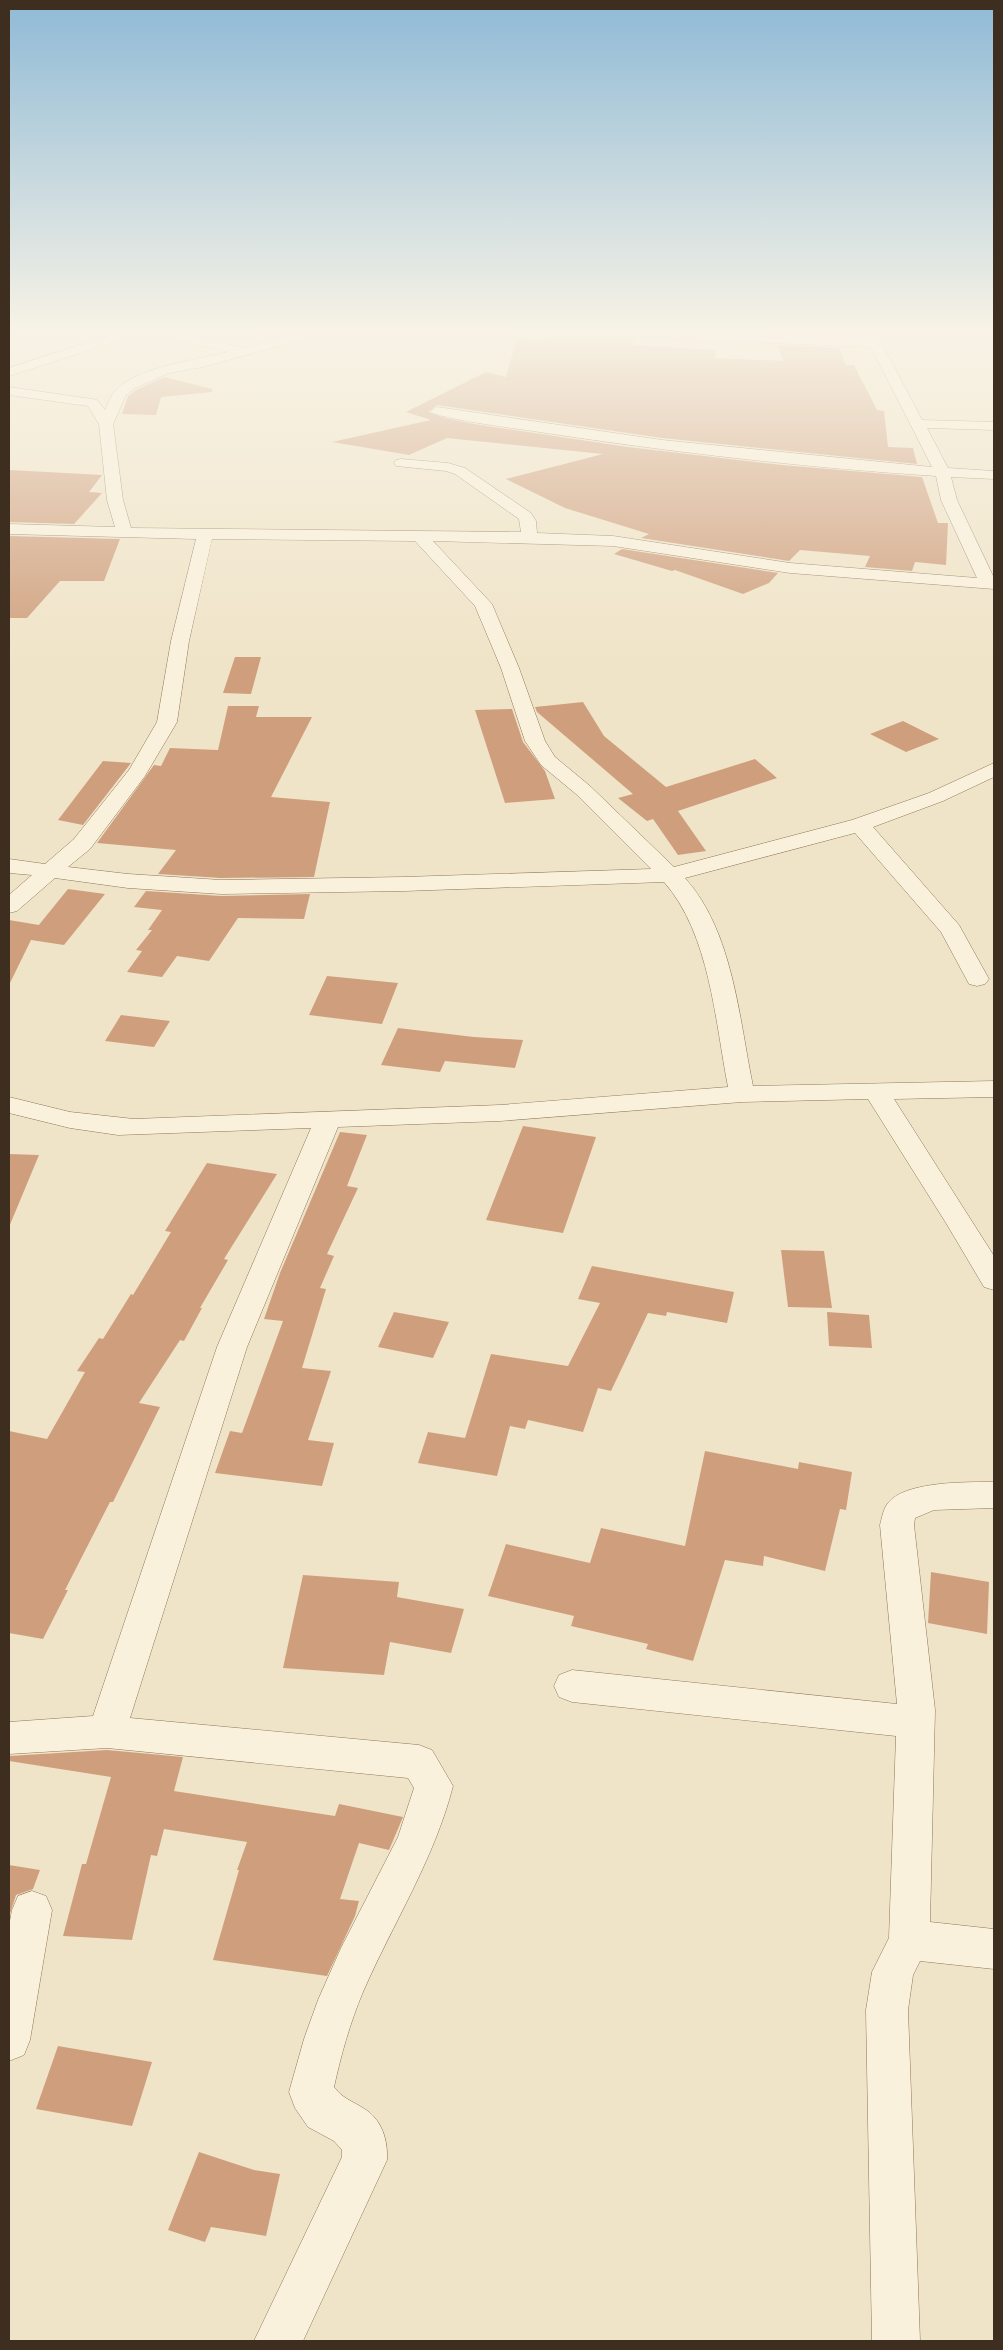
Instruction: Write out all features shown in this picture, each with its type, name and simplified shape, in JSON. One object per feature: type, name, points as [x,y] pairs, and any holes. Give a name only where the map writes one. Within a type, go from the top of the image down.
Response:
[{"type":"street","points":[[109,444],[115,500],[124,532]]},
{"type":"street","points":[[657,444],[816,462],[943,473],[994,475]]},
{"type":"street","points":[[928,444],[943,473],[949,500],[991,584]]},
{"type":"street","points":[[401,463],[448,467],[460,471],[525,516],[528,520],[529,537]]},
{"type":"street","points":[[9,529],[204,534],[529,537],[630,543],[790,568],[991,584]]},
{"type":"street","points":[[9,906],[82,844],[138,772],[167,722],[180,640],[204,534]]},
{"type":"street","points":[[419,536],[483,604],[510,668],[535,741],[548,761],[582,790],[670,874],[687,894],[700,917],[714,952],[742,1094]]},
{"type":"street","points":[[9,866],[159,884],[221,887],[404,884],[670,874],[860,825],[936,797],[994,769]]},
{"type":"street","points":[[860,825],[951,930],[977,979]]},
{"type":"street","points":[[9,1105],[55,1119],[106,1127],[500,1112],[742,1094],[994,1090]]},
{"type":"street","points":[[876,1092],[960,1222],[994,1280]]},
{"type":"street","points":[[107,1732],[232,1347],[328,1119]]},
{"type":"street","points":[[896,2341],[886,2010],[893,1972],[909,1940],[915,1722],[898,1525],[900,1511],[912,1502],[929,1496],[994,1495]]},
{"type":"street","points":[[572,1686],[915,1722]]},
{"type":"street","points":[[9,1738],[107,1732],[419,1762],[434,1786],[427,1818],[344,1988],[317,2067],[311,2092],[324,2111],[350,2125],[365,2143],[364,2160],[278,2341]]},
{"type":"street","points":[[9,2040],[32,1910]]},
{"type":"street","points":[[909,1940],[994,1950]]},
{"type":"building","points":[[342,444],[434,444],[409,455]]},
{"type":"building","points":[[502,444],[606,444],[782,465],[922,477],[938,523],[948,523],[946,565],[915,562],[912,571],[865,567],[870,556],[800,550],[789,561],[641,538],[649,534],[565,508],[506,479],[603,454]]},
{"type":"building","points":[[718,444],[888,444],[888,447],[913,448],[917,464]]},
{"type":"building","points":[[9,470],[102,475],[89,492],[102,493],[74,524],[9,522]]},
{"type":"building","points":[[9,536],[120,539],[104,581],[60,581],[27,618],[9,618]]},
{"type":"building","points":[[622,549],[778,573],[769,583],[743,594],[675,570],[672,571],[614,554]]},
{"type":"building","points":[[235,657],[261,657],[251,694],[223,693]]},
{"type":"building","points":[[583,702],[604,736],[666,787],[755,759],[777,778],[678,811],[706,851],[678,855],[653,819],[647,821],[618,798],[633,794],[537,712],[535,707]]},
{"type":"building","points":[[228,706],[259,706],[256,717],[312,717],[271,797],[330,802],[314,877],[221,878],[158,874],[176,850],[97,843],[154,765],[161,766],[170,748],[218,750]]},
{"type":"building","points":[[512,709],[523,742],[545,771],[555,799],[505,803],[475,710]]},
{"type":"building","points":[[903,721],[939,739],[906,752],[870,734]]},
{"type":"building","points":[[103,761],[131,763],[83,825],[58,820]]},
{"type":"building","points":[[68,889],[105,894],[64,945],[31,940],[9,985],[9,920],[39,925]]},
{"type":"building","points":[[146,891],[221,896],[310,894],[304,919],[238,918],[209,961],[177,956],[162,977],[127,972],[142,951],[136,950],[152,930],[148,930],[162,910],[134,907]]},
{"type":"building","points":[[327,976],[398,983],[382,1024],[309,1015]]},
{"type":"building","points":[[121,1015],[170,1021],[154,1047],[105,1041]]},
{"type":"building","points":[[398,1028],[474,1037],[523,1040],[515,1068],[445,1061],[440,1072],[381,1065]]},
{"type":"building","points":[[523,1126],[596,1137],[563,1233],[486,1220]]},
{"type":"building","points":[[340,1132],[367,1135],[347,1186],[358,1188],[327,1254],[334,1256],[320,1288],[326,1289],[302,1368],[331,1371],[308,1440],[334,1443],[322,1486],[215,1473],[230,1431],[242,1433],[283,1321],[264,1319],[280,1273]]},
{"type":"building","points":[[9,1154],[39,1155],[9,1227]]},
{"type":"building","points":[[207,1163],[277,1174],[224,1259],[228,1260],[200,1308],[202,1308],[184,1341],[180,1340],[139,1403],[160,1407],[113,1502],[110,1502],[65,1590],[68,1590],[43,1639],[9,1633],[9,1431],[47,1439],[85,1372],[77,1371],[99,1338],[103,1339],[131,1294],[133,1295],[171,1232],[165,1231]]},
{"type":"building","points":[[781,1250],[824,1251],[832,1308],[788,1307]]},
{"type":"building","points":[[592,1266],[734,1292],[727,1323],[667,1312],[666,1316],[648,1313],[611,1391],[598,1388],[583,1432],[528,1420],[525,1429],[510,1426],[497,1476],[418,1463],[428,1432],[465,1438],[491,1354],[568,1366],[600,1303],[578,1299]]},
{"type":"building","points":[[394,1312],[449,1322],[433,1358],[378,1347]]},
{"type":"building","points":[[827,1312],[869,1315],[872,1348],[829,1346]]},
{"type":"building","points":[[705,1451],[798,1469],[799,1462],[852,1472],[846,1510],[840,1509],[825,1571],[764,1556],[763,1566],[725,1560],[693,1661],[646,1649],[648,1644],[571,1626],[574,1616],[488,1596],[506,1544],[590,1563],[601,1528],[685,1546]]},
{"type":"building","points":[[931,1572],[989,1582],[987,1634],[928,1623]]},
{"type":"building","points":[[303,1575],[399,1582],[397,1597],[464,1609],[451,1653],[390,1642],[384,1675],[283,1668]]},
{"type":"building","points":[[107,1750],[183,1757],[174,1791],[335,1816],[339,1804],[403,1817],[389,1850],[359,1843],[340,1899],[359,1901],[355,1916],[327,1976],[213,1960],[239,1870],[237,1870],[247,1842],[164,1829],[157,1856],[151,1855],[132,1940],[63,1936],[82,1864],[86,1864],[111,1777],[9,1761],[9,1756]]},
{"type":"building","points":[[9,1865],[40,1870],[33,1889],[16,1895],[9,1917]]},
{"type":"building","points":[[58,2046],[152,2062],[132,2126],[36,2109]]},
{"type":"building","points":[[199,2152],[254,2170],[280,2174],[266,2236],[211,2227],[205,2242],[168,2230]]}]
